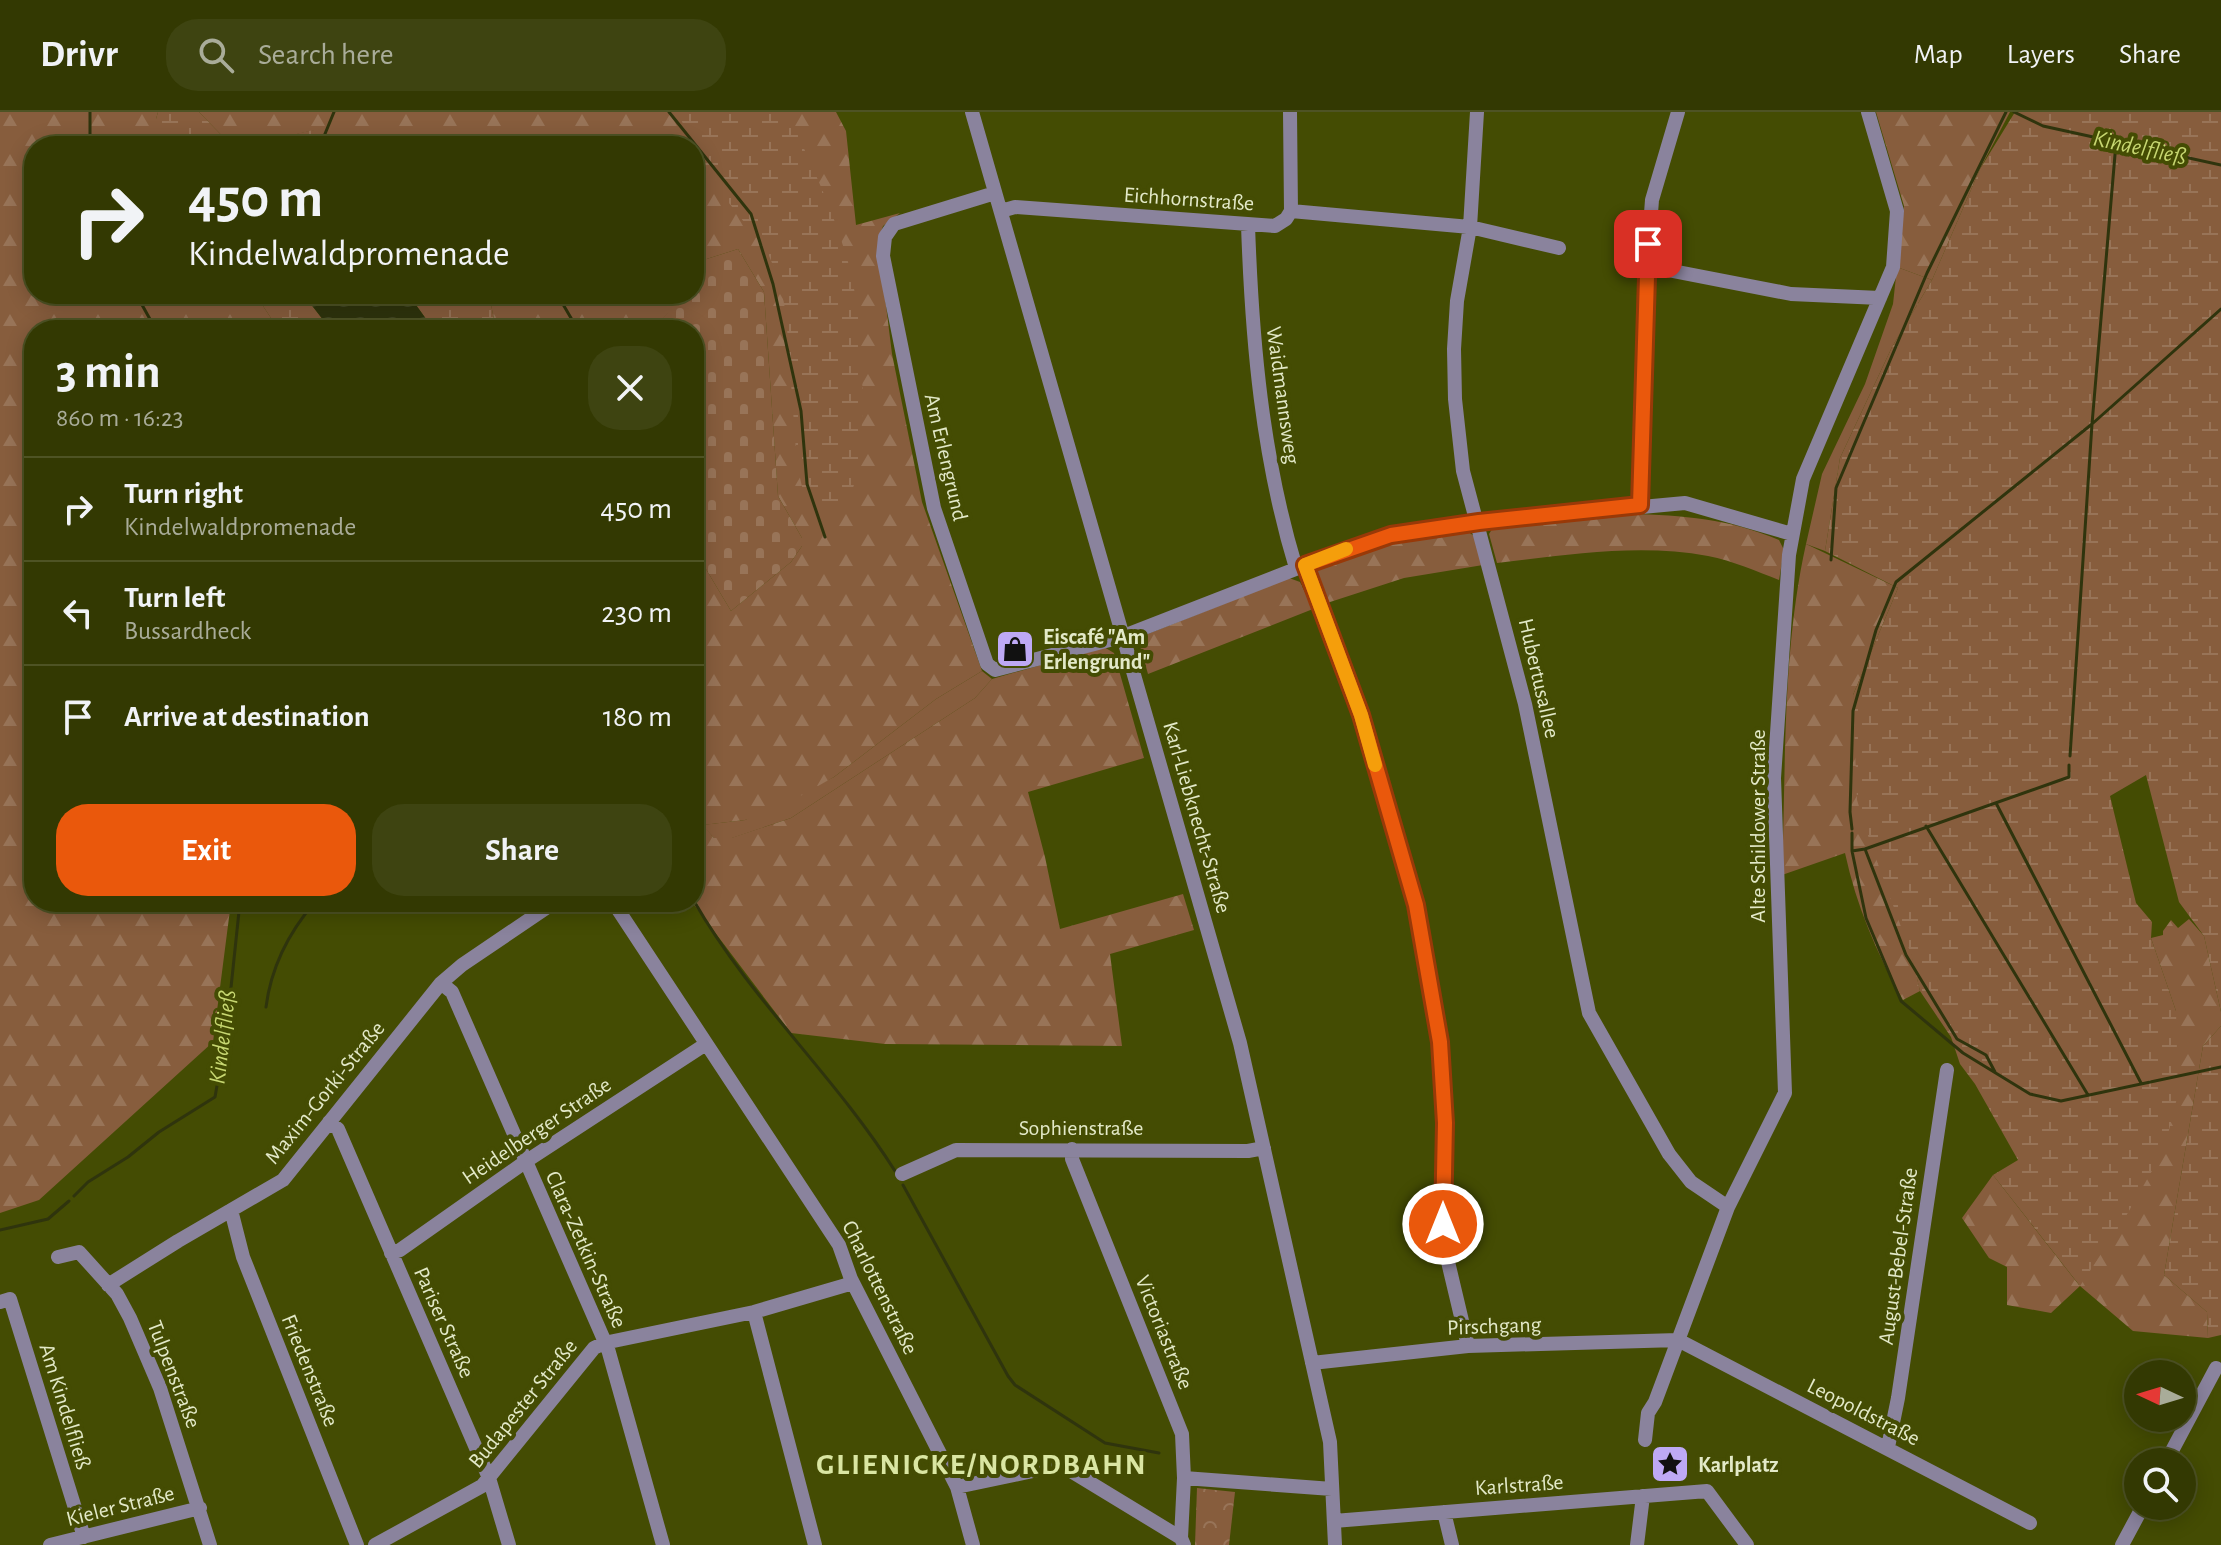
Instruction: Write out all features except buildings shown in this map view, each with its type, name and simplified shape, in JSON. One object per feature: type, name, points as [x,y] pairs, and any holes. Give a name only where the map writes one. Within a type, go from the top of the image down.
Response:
[{"type":"street","name":"Karl-Liebknecht-Straße","points":[[972,112],[1240,1043],[1330,1442],[1335,1545]]},
{"type":"street","points":[[1290,112],[1291,211]]},
{"type":"street","name":"Hubertusallee","points":[[1477,112],[1470,227],[1457,301],[1455,387],[1463,471],[1525,704],[1589,1013],[1669,1154],[1691,1182],[1728,1207]]},
{"type":"street","points":[[1640,505],[1647,266],[1652,200],[1678,112]]},
{"type":"street","name":"Alte Schildower Straße","points":[[1645,1440],[1648,1413],[1655,1402],[1728,1207],[1785,1093],[1774,778],[1792,534],[1803,479],[1893,267],[1897,211],[1868,112]]},
{"type":"street","name":"Am Erlengrund","points":[[995,193],[894,224],[885,237],[883,256],[934,508],[990,668],[1000,670],[1013,667],[1121,637]]},
{"type":"street","name":"Eichhornstraße","points":[[1001,211],[1015,207],[1275,226],[1286,219],[1291,211],[1470,227],[1559,248]]},
{"type":"street","name":"Waidmannsweg","points":[[1248,225],[1251,314],[1262,422],[1281,518],[1361,715],[1416,905],[1440,1042],[1445,1123],[1444,1245],[1468,1346]]},
{"type":"street","points":[[1647,266],[1791,294],[1880,298]]},
{"type":"street","points":[[1121,637],[1370,540],[1479,522],[1685,503],[1792,534]]},
{"type":"street","name":"Maxim-Gorki-Straße","points":[[108,1285],[283,1180],[441,983],[462,965],[540,912]]},
{"type":"street","name":"Charlottenstraße","points":[[620,912],[839,1245],[853,1283],[957,1487],[973,1545]]},
{"type":"street","name":"Clara-Zetkin-Straße","points":[[441,983],[452,992],[608,1349],[663,1545]]},
{"type":"street","name":"Heidelberger Straße","points":[[391,1253],[400,1250],[525,1162],[706,1044]]},
{"type":"street","name":"August-Bebel-Straße","points":[[1888,1447],[1947,1070]]},
{"type":"street","name":"Pariser Straße","points":[[329,1122],[338,1129],[489,1478],[509,1545]]},
{"type":"street","name":"Sophienstraße","points":[[902,1174],[956,1150],[1248,1151],[1264,1148]]},
{"type":"street","name":"Victoriastraße","points":[[1072,1149],[1072,1159],[1182,1434],[1182,1542]]},
{"type":"street","name":"Friedenstraße","points":[[231,1210],[243,1257],[357,1545]]},
{"type":"street","name":"Tulpenstraße","points":[[58,1257],[79,1252],[117,1294],[130,1318],[160,1388],[210,1545]]},
{"type":"street","name":"Budapester Straße","points":[[375,1545],[482,1486],[594,1348],[604,1343],[754,1312],[853,1283]]},
{"type":"street","name":"Am Kindelfließ","points":[[0,1302],[10,1299],[84,1537]]},
{"type":"street","points":[[754,1312],[815,1545]]},
{"type":"street","name":"Pirschgang","points":[[1312,1363],[1468,1346],[1678,1340]]},
{"type":"street","name":"Leopoldstraße","points":[[1678,1340],[2030,1523]]},
{"type":"street","points":[[2173,1448],[2216,1368]]},
{"type":"street","points":[[957,1487],[1061,1465],[1182,1542]]},
{"type":"street","points":[[1184,1478],[1332,1489]]},
{"type":"street","name":"Karlstraße","points":[[1334,1521],[1707,1491],[1747,1545]]},
{"type":"street","points":[[1626,1545],[1638,1539],[1643,1496]]},
{"type":"street","name":"Kieler Straße","points":[[50,1545],[200,1508]]},
{"type":"street","points":[[1444,1512],[1452,1545]]},
{"type":"street","points":[[2122,1545],[2135,1520]]},
{"type":"green space","points":[[0,112],[158,112],[156,136],[24,136],[24,304],[262,304],[272,320],[24,320],[24,912],[230,912],[213,1042],[39,1200],[0,1213]]},
{"type":"green space","points":[[158,112],[199,112],[222,136],[156,136]]},
{"type":"green space","points":[[199,112],[836,112],[846,131],[856,225],[900,213],[883,226],[878,241],[892,354],[922,502],[982,671],[936,699],[834,777],[772,812],[745,820],[704,825],[704,566],[731,611],[791,562],[802,546],[802,538],[778,496],[764,292],[738,249],[704,260],[704,136],[323,136],[325,129],[288,136],[222,136]]},
{"type":"green space","points":[[678,112],[787,112],[819,182],[846,255],[860,332],[861,445],[857,474],[845,511],[832,515],[817,512],[804,495],[797,465],[786,314],[780,282],[767,251],[704,172],[704,136],[688,136]]},
{"type":"green space","points":[[1876,112],[2010,112],[1980,169],[1932,280],[1897,267],[1904,206]]},
{"type":"green space","points":[[2015,112],[2221,112],[2221,1012],[2204,936],[2179,902],[2146,775],[2110,796],[2136,903],[2152,922],[2151,938],[2176,1011],[2178,1094],[2164,1150],[2080,1286],[1993,1175],[2018,1160],[1975,1084],[1960,1064],[1951,1037],[1920,991],[1911,954],[1857,800],[1853,695],[1898,588],[1825,551],[1840,458],[1892,347],[1932,280],[1980,169]]},
{"type":"green space","points":[[326,128],[323,136],[289,136]]},
{"type":"green space","points":[[738,249],[764,292],[778,496],[802,538],[802,546],[791,562],[731,611],[704,566],[704,320],[661,320],[675,304],[704,304],[704,260]]},
{"type":"green space","points":[[1897,267],[1932,280],[1892,347],[1840,458],[1825,551],[1806,544],[1822,474],[1865,384],[1893,304]]},
{"type":"green space","points":[[262,304],[311,304],[323,320],[272,320]]},
{"type":"green space","points":[[412,304],[491,304],[494,320],[427,320]]},
{"type":"green space","points":[[491,304],[677,304],[662,320],[494,320]]},
{"type":"green space","points":[[1630,514],[1706,520],[1742,527],[1779,540],[1784,550],[1779,580],[1717,558],[1656,550],[1576,554],[1497,563],[1489,534],[1494,526]]},
{"type":"green space","points":[[1464,529],[1474,536],[1483,565],[1404,578],[1327,603],[1314,576],[1318,567],[1354,554]]},
{"type":"green space","points":[[1806,544],[1898,588],[1853,695],[1920,991],[1903,1000],[1868,929],[1845,853],[1782,875],[1789,667]]},
{"type":"green space","points":[[1289,578],[1300,582],[1313,609],[1148,674],[1140,646],[1145,635]]},
{"type":"green space","points":[[1104,647],[1114,653],[1144,758],[1028,792],[1060,929],[1183,894],[1194,930],[1110,954],[1122,1046],[885,1044],[791,1033],[700,912],[704,912],[704,826],[714,838],[731,838],[791,818],[975,698],[992,679]]},
{"type":"green space","points":[[982,671],[992,679],[975,698],[791,818],[732,838],[714,838],[704,827],[745,820],[834,777],[936,699]]},
{"type":"green space","points":[[2189,919],[2204,936],[2221,1012],[2221,1026],[2203,1046],[2164,1275],[2207,1312],[2208,1338],[2133,1331],[2080,1286],[2051,1313],[2007,1305],[2007,1267],[1989,1258],[1962,1218],[1993,1175],[2079,1285],[2176,1011],[2151,938],[2163,935],[2171,920],[2178,928]]},
{"type":"green space","points":[[2221,1026],[2221,1335],[2208,1338],[2207,1312],[2164,1275],[2203,1046]]},
{"type":"green space","points":[[1197,1488],[1235,1492],[1229,1545],[1195,1545]]},
{"type":"water","points":[[311,304],[414,304],[427,320],[323,320]]},
{"type":"waterway","name":"Kindelfließ","points":[[90,112],[90,136]]},
{"type":"waterway","points":[[324,136],[334,112]]},
{"type":"waterway","points":[[669,112],[688,136]]},
{"type":"waterway","points":[[1831,560],[1836,488],[1927,273],[2006,112]]},
{"type":"waterway","name":"Kindelfließ","points":[[2014,112],[2043,126],[2221,165]]},
{"type":"waterway","points":[[2070,756],[2092,424],[2116,143]]},
{"type":"waterway","points":[[704,156],[751,214],[773,284],[801,411],[807,484],[825,537]]},
{"type":"waterway","name":"Kindelfließ","points":[[142,304],[150,320]]},
{"type":"waterway","points":[[563,304],[572,320]]},
{"type":"waterway","points":[[1852,829],[1853,711],[1876,630],[1896,582],[2092,424],[2221,309]]},
{"type":"waterway","points":[[1852,851],[2069,777],[2069,765]]},
{"type":"waterway","points":[[1996,803],[2141,1083]]},
{"type":"waterway","points":[[1926,826],[2088,1095]]},
{"type":"waterway","points":[[1852,833],[1852,851],[1866,918],[1901,1001],[1963,1053],[2030,1094],[2061,1101],[2221,1067]]},
{"type":"waterway","points":[[1865,849],[1906,955],[1957,1039],[1986,1055],[1995,1072]]},
{"type":"waterway","name":"Kindelfließ","points":[[74,1196],[88,1182],[128,1157],[159,1132],[215,1097],[226,1035],[239,912]]},
{"type":"waterway","name":"Kindelfließ","points":[[266,1007],[272,978],[283,951],[308,912]]},
{"type":"waterway","points":[[701,912],[741,971],[846,1103],[895,1171]]},
{"type":"waterway","points":[[903,1185],[1015,1385],[1105,1443],[1159,1453]]},
{"type":"waterway","name":"Kindelfließ","points":[[0,1230],[48,1219],[69,1201]]},
{"type":"slow traffic","points":[[1346,549],[1305,565],[1361,715],[1375,765]]},
{"type":"place","name":"Eiscafé \"Am Erlengrund\"","points":[[1015,649]]},
{"type":"place","name":"Karlplatz","points":[[1670,1464]]},
{"type":"district","name":"GLIENICKE/NORDBAHN","points":[[982,1464]]},
{"type":"route","points":[[1443,1224],[1445,1123],[1440,1042],[1416,905],[1361,715],[1305,565],[1391,535],[1640,505],[1648,244]]}]
